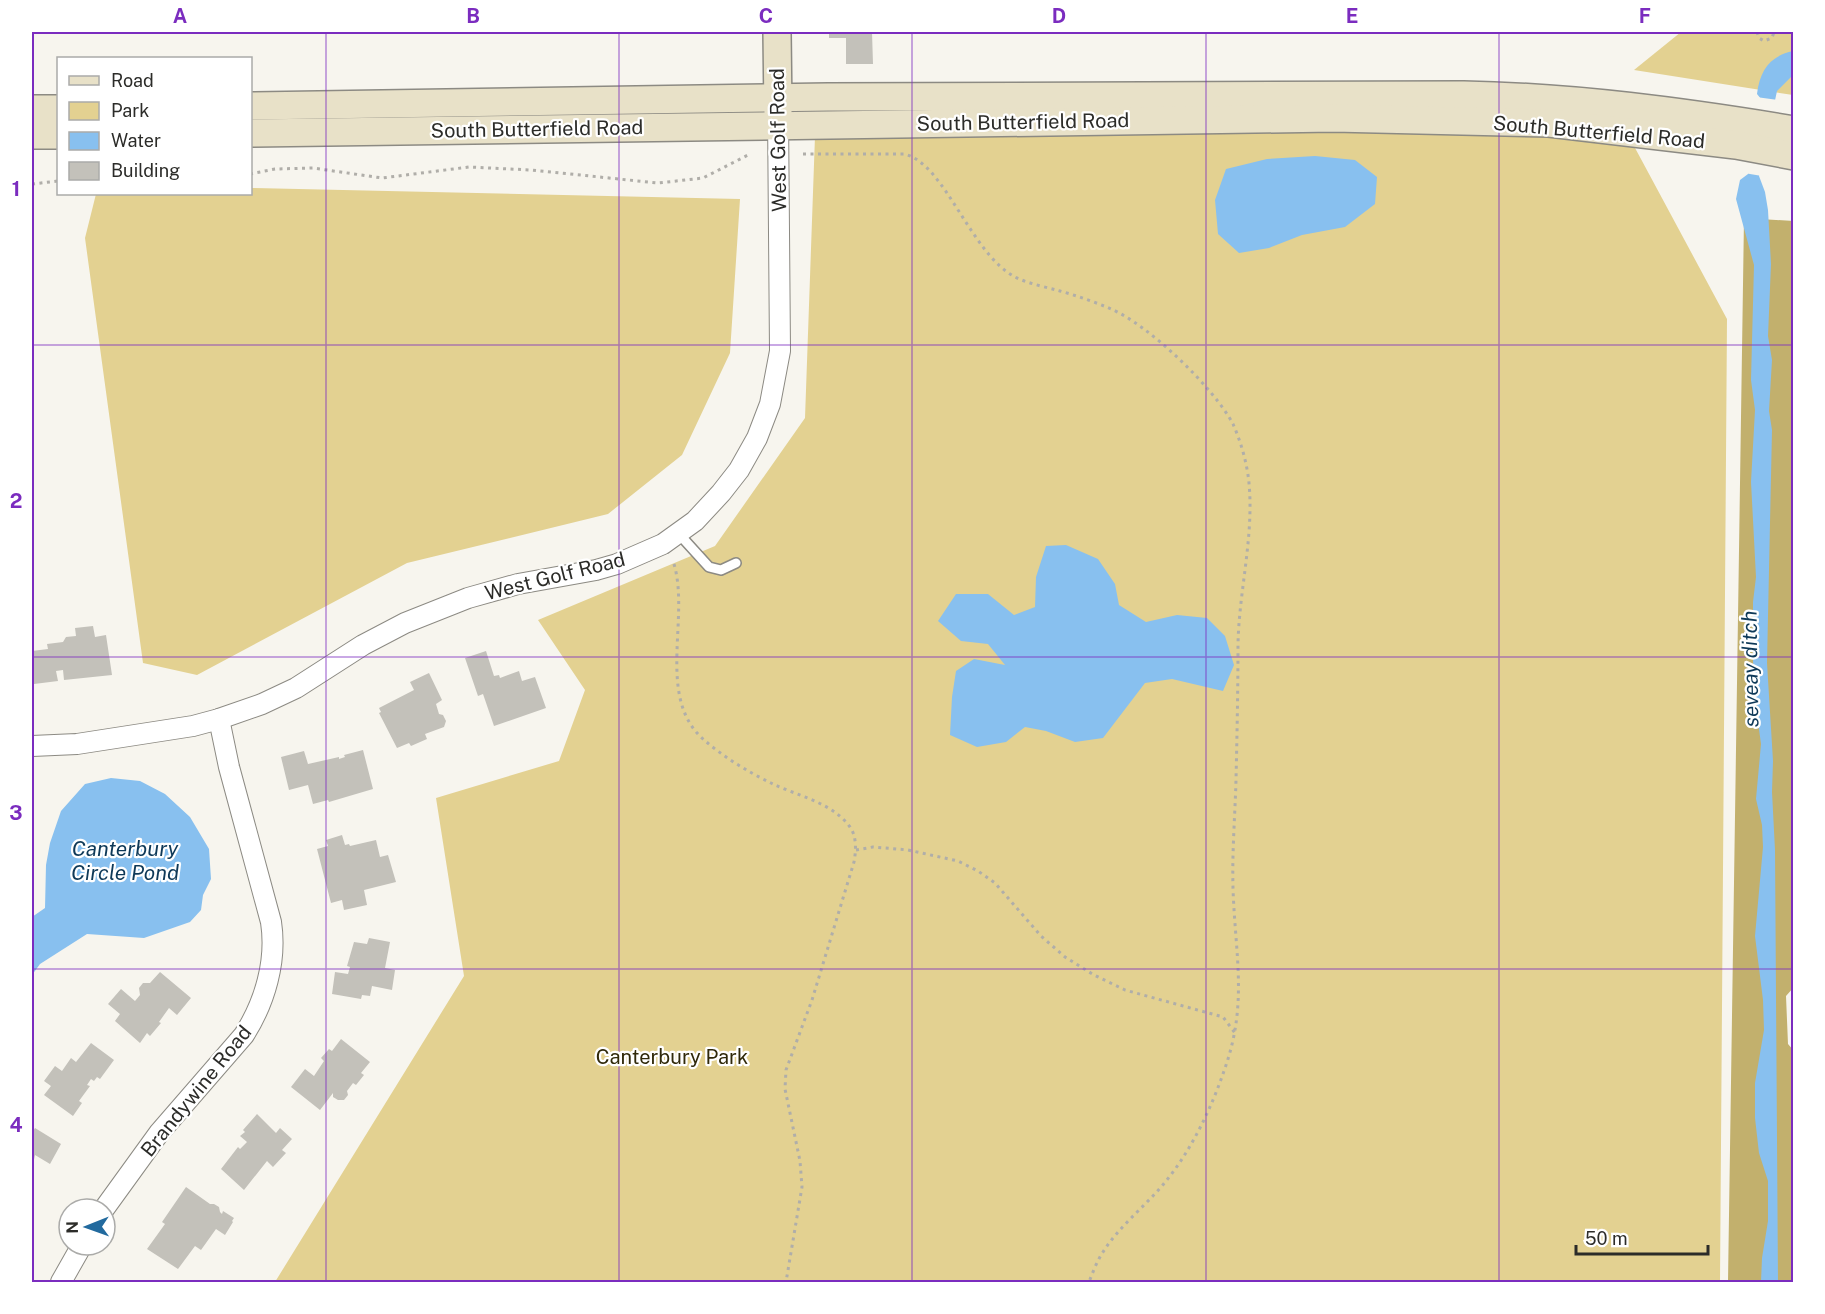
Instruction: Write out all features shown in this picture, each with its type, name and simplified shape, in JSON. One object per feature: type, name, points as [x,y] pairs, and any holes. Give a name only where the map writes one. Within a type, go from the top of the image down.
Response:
[{"type":"main road","name":"West Golf Road","points":[[777,32],[778,112]]},
{"type":"main road","name":"South Butterfield Road","points":[[252,133],[1306,94],[1522,96],[1701,115],[1771,139]]},
{"type":"main road","name":"South Butterfield Road","points":[[252,106],[778,112]]},
{"type":"main road","points":[[32,109],[57,109]]},
{"type":"main road","points":[[32,135],[57,135]]},
{"type":"street","name":"West Golf Road","points":[[32,746],[77,744],[193,726],[219,719],[262,704],[296,688],[363,645],[405,623],[468,598],[508,586],[617,564],[663,544],[695,521],[739,470],[757,438],[770,404],[780,351],[778,112]]},
{"type":"street","name":"Brandywine Road","points":[[113,1197],[159,1133],[244,1035],[265,994],[272,957],[271,922],[219,719]]},
{"type":"street","points":[[61,1282],[75,1257]]},
{"type":"lane","points":[[679,534],[709,567],[721,570],[736,563]]},
{"type":"path","points":[[1757,32],[1764,41],[1772,38],[1774,32]]},
{"type":"path","points":[[803,153],[914,156],[936,179],[986,252],[1000,266],[1015,277],[1107,307],[1134,323],[1191,371],[1213,396],[1232,423],[1242,449],[1249,483],[1249,515],[1239,624],[1233,846],[1233,890],[1240,978],[1236,1035],[1211,1103],[1177,1167],[1103,1251],[1089,1282]]},
{"type":"path","points":[[252,174],[275,169],[313,168],[382,178],[469,167],[531,170],[658,183],[703,178],[748,155]]},
{"type":"path","points":[[32,184],[57,181]]},
{"type":"path","points":[[674,564],[679,580],[680,596],[677,667],[679,689],[682,706],[691,726],[703,739],[746,770],[832,810],[850,828],[854,837],[856,850],[854,862],[815,990],[786,1070],[785,1089],[800,1161],[802,1187],[786,1282]]},
{"type":"path","points":[[856,850],[873,847],[908,850],[958,861],[995,883],[1041,936],[1065,957],[1125,990],[1223,1017],[1236,1035]]},
{"type":"green space","points":[[1681,32],[1793,32],[1793,95],[1634,70]]},
{"type":"green space","name":"Canterbury Park","points":[[1620,120],[1727,319],[1720,1282],[275,1282],[464,976],[436,798],[559,761],[585,690],[538,620],[715,546],[805,418],[815,136]]},
{"type":"green space","points":[[252,188],[740,199],[730,353],[682,455],[608,514],[407,563],[197,675],[143,663],[85,238],[96,195],[252,195]]},
{"type":"shaded area","points":[[1744,218],[1794,221],[1794,987],[1786,996],[1788,1044],[1794,1051],[1794,1282],[1728,1282]]},
{"type":"water","points":[[1793,51],[1793,75],[1777,91],[1759,176],[1768,210],[1771,264],[1768,336],[1772,360],[1769,411],[1772,430],[1767,663],[1773,761],[1775,850],[1778,1282],[1761,1282],[1768,1221],[1768,1181],[1759,1153],[1755,1118],[1755,1083],[1764,1030],[1763,1000],[1755,936],[1763,847],[1762,825],[1756,799],[1761,744],[1753,661],[1753,602],[1756,577],[1751,482],[1755,410],[1751,380],[1754,265],[1736,199],[1740,180],[1748,174],[1761,99],[1757,94],[1758,85],[1772,60]]},
{"type":"water","points":[[1315,156],[1355,160],[1377,177],[1375,204],[1345,227],[1302,235],[1269,248],[1239,253],[1218,234],[1215,200],[1226,169],[1267,159]]},
{"type":"water","points":[[1066,545],[1098,559],[1115,584],[1119,605],[1146,622],[1177,615],[1207,618],[1225,636],[1234,665],[1223,691],[1172,679],[1145,683],[1103,738],[1075,742],[1046,731],[1025,727],[1006,742],[977,747],[950,735],[956,671],[974,659],[1005,665],[988,644],[961,641],[938,621],[956,594],[988,594],[1014,615],[1035,607],[1036,577],[1046,546]]},
{"type":"water","name":"Canterbury Circle Pond","points":[[111,778],[140,781],[165,794],[190,817],[209,849],[211,879],[203,895],[201,910],[190,922],[144,938],[87,934],[40,964],[32,975],[32,917],[45,908],[46,865],[50,843],[61,811],[85,784]]},
{"type":"pier","points":[[1756,97],[1778,100],[1762,176],[1744,173],[1758,100]]},
{"type":"building","points":[[829,32],[872,32],[873,64],[846,64],[846,38],[829,38]]},
{"type":"building","points":[[93,626],[95,637],[106,635],[112,675],[64,680],[63,670],[56,671],[58,681],[34,684],[32,651],[48,649],[47,644],[63,642],[66,637],[76,636],[75,628]]},
{"type":"building","points":[[486,651],[494,676],[499,675],[500,678],[519,671],[522,681],[535,677],[546,708],[494,726],[483,694],[478,696],[465,658]]},
{"type":"building","points":[[429,673],[442,700],[436,704],[439,714],[443,715],[446,721],[444,727],[425,734],[427,739],[411,746],[409,743],[397,748],[379,713],[381,712],[379,708],[414,690],[410,682]]},
{"type":"building","points":[[363,750],[373,789],[329,802],[328,800],[313,804],[308,785],[289,790],[281,757],[304,751],[308,764],[339,757],[339,759],[345,757],[344,755]]},
{"type":"building","points":[[342,835],[345,845],[350,846],[376,840],[380,857],[388,855],[396,882],[364,890],[367,905],[344,910],[342,900],[331,903],[317,849],[328,846],[326,840]]},
{"type":"building","points":[[369,938],[390,942],[385,968],[395,970],[392,990],[372,986],[370,996],[362,995],[361,999],[332,994],[335,972],[348,974],[350,967],[347,966],[354,942],[367,944]]},
{"type":"building","points":[[160,972],[191,998],[177,1015],[169,1008],[159,1022],[161,1023],[150,1036],[147,1033],[140,1043],[115,1021],[120,1014],[108,1004],[121,989],[135,1001],[140,995],[139,988],[143,983],[150,983]]},
{"type":"building","points":[[341,1039],[370,1062],[361,1073],[364,1075],[347,1091],[348,1095],[344,1100],[333,1097],[333,1093],[320,1110],[291,1087],[305,1069],[314,1076],[324,1061],[321,1058],[329,1049],[332,1051]]},
{"type":"building","points":[[91,1043],[114,1060],[100,1079],[97,1077],[94,1081],[91,1079],[87,1085],[90,1086],[79,1101],[82,1103],[73,1116],[44,1095],[51,1086],[44,1081],[55,1066],[62,1071],[71,1058],[76,1062]]},
{"type":"building","points":[[257,1114],[276,1133],[280,1128],[292,1139],[282,1150],[286,1153],[273,1167],[267,1161],[244,1190],[221,1169],[238,1147],[240,1149],[247,1142],[240,1136]]},
{"type":"building","points":[[35,1128],[61,1144],[50,1164],[35,1155],[32,1169],[32,1133]]},
{"type":"building","points":[[186,1187],[210,1204],[219,1207],[222,1214],[223,1211],[234,1218],[225,1235],[216,1229],[201,1250],[195,1246],[178,1269],[147,1249],[165,1224],[162,1222]]},
{"type":"water label","name":"seveay ditch","points":[[1750,669]]}]
